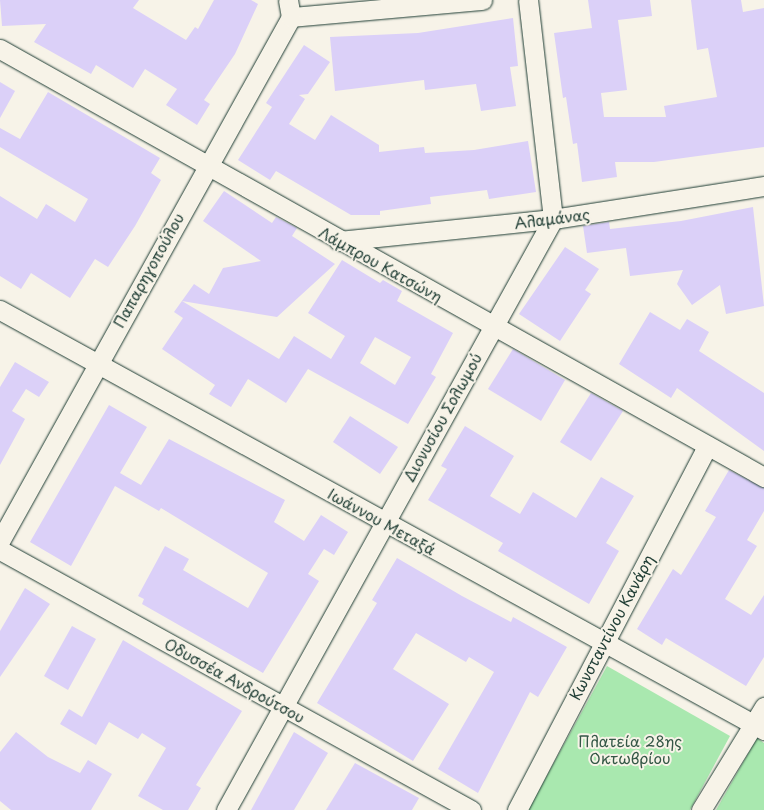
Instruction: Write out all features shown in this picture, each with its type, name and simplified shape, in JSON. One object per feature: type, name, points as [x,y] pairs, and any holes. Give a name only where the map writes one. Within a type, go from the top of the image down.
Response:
[{"type":"street","points":[[289,8],[482,0]]},
{"type":"street","points":[[528,0],[553,219]]},
{"type":"street","name":"Παπαρηγοπούλου","points":[[0,540],[97,361],[206,167],[289,8]]},
{"type":"street","name":"Λάμπρου Κατσώνη","points":[[0,49],[206,167],[764,477]]},
{"type":"street","name":"Αλαμάνας","points":[[339,241],[553,219],[764,186]]},
{"type":"street","name":"Διονυσίου Σολωμού","points":[[226,810],[383,522],[553,219]]},
{"type":"street","name":"Ιωάννου Μεταξά","points":[[0,310],[97,361],[383,522],[759,727]]},
{"type":"street","name":"Κωνσταντίνου Κανάρη","points":[[517,810],[602,640],[707,446]]},
{"type":"street","name":"Οδυσσέα Ανδρούτσου","points":[[0,550],[471,810]]},
{"type":"street","points":[[701,810],[759,727],[764,707]]},
{"type":"green space","name":"Πλατεία 28ης Οκτωβρίου","points":[[607,666],[730,736],[690,810],[528,810]]},
{"type":"green space","points":[[757,738],[764,743],[764,810],[716,810]]},
{"type":"building","points":[[0,0],[139,0],[133,8],[186,40],[195,27],[198,29],[214,0],[251,0],[258,4],[235,54],[204,100],[210,104],[197,125],[166,105],[177,89],[145,69],[133,88],[96,65],[91,74],[34,42],[46,24],[2,26]]},
{"type":"building","points":[[588,0],[650,0],[652,16],[618,20],[627,90],[601,93],[604,117],[666,117],[664,106],[717,97],[708,48],[697,50],[691,0],[741,0],[743,12],[764,8],[764,147],[654,162],[615,162],[617,177],[582,182],[577,143],[573,144],[566,97],[563,98],[554,33],[592,28]]},
{"type":"building","points":[[513,18],[518,66],[510,67],[516,106],[481,111],[476,84],[425,90],[424,80],[335,91],[330,37],[418,33]]},
{"type":"building","points":[[304,45],[330,62],[308,94],[299,95],[305,99],[289,124],[315,140],[331,115],[379,145],[379,152],[424,147],[425,153],[474,150],[528,141],[536,192],[489,199],[487,190],[430,197],[431,204],[380,211],[380,215],[351,215],[276,171],[270,180],[238,160],[272,107],[266,103]]},
{"type":"building","points":[[0,82],[15,91],[0,118]]},
{"type":"building","points":[[48,92],[160,158],[151,173],[161,180],[135,226],[108,267],[95,259],[70,298],[31,273],[21,289],[0,276],[0,196],[37,219],[46,204],[75,222],[88,199],[0,147],[0,128],[20,139]]},
{"type":"building","points":[[224,191],[272,223],[276,217],[297,228],[292,236],[335,264],[277,317],[182,301],[279,359],[294,336],[331,359],[345,336],[308,313],[342,260],[380,283],[383,280],[402,291],[397,301],[453,333],[431,374],[436,377],[408,424],[308,369],[286,403],[248,379],[231,407],[209,394],[215,385],[162,349],[183,318],[174,312],[194,284],[209,294],[223,268],[261,261],[203,221]],"holes":[[[375,337],[411,357],[395,385],[360,363]]]},
{"type":"building","points":[[753,207],[764,306],[726,314],[720,285],[692,305],[677,284],[683,270],[630,276],[626,248],[587,253],[583,226],[609,222],[610,229],[681,221]]},
{"type":"building","points":[[565,247],[599,269],[585,290],[591,294],[560,341],[519,314]]},
{"type":"building","points":[[650,312],[680,330],[687,319],[709,332],[699,351],[764,393],[764,451],[677,388],[671,398],[619,364]]},
{"type":"building","points":[[513,349],[565,380],[541,421],[488,389]]},
{"type":"building","points":[[15,362],[49,382],[39,397],[26,389],[12,411],[25,419],[0,465],[0,387]]},
{"type":"building","points":[[591,393],[623,411],[591,461],[560,442]]},
{"type":"building","points":[[109,405],[147,427],[120,473],[141,485],[169,439],[285,500],[274,522],[304,541],[321,515],[348,532],[334,555],[324,549],[308,574],[319,581],[263,673],[142,604],[144,599],[138,596],[165,546],[189,559],[183,570],[248,608],[268,573],[161,508],[159,511],[115,486],[71,566],[30,542]]},
{"type":"building","points":[[350,416],[398,447],[380,474],[333,442]]},
{"type":"building","points":[[465,426],[514,456],[490,496],[520,514],[533,492],[576,518],[601,477],[634,496],[606,543],[619,551],[589,604],[498,551],[503,543],[428,500],[447,469],[441,466]]},
{"type":"building","points":[[729,470],[764,488],[764,511],[747,540],[757,546],[725,599],[751,615],[764,595],[764,657],[746,686],[666,638],[662,645],[637,629],[673,569],[681,575],[716,517],[705,511]]},
{"type":"building","points":[[397,558],[511,622],[513,617],[567,647],[538,697],[530,692],[478,793],[438,769],[494,672],[469,657],[466,662],[416,633],[393,669],[449,704],[413,761],[317,703],[377,603],[372,600]]},
{"type":"building","points":[[25,588],[50,604],[0,677],[0,631]]},
{"type":"building","points":[[72,626],[96,639],[68,690],[44,676]]},
{"type":"building","points":[[123,640],[242,711],[196,785],[201,788],[188,810],[163,810],[138,796],[166,748],[142,733],[138,739],[109,722],[96,745],[60,724],[69,709],[82,717]]},
{"type":"building","points":[[16,732],[48,757],[80,773],[88,760],[112,774],[91,810],[11,810],[0,801],[0,752]]},
{"type":"building","points":[[294,732],[328,753],[294,810],[251,810]]},
{"type":"building","points":[[355,763],[419,798],[412,810],[326,810]]}]
